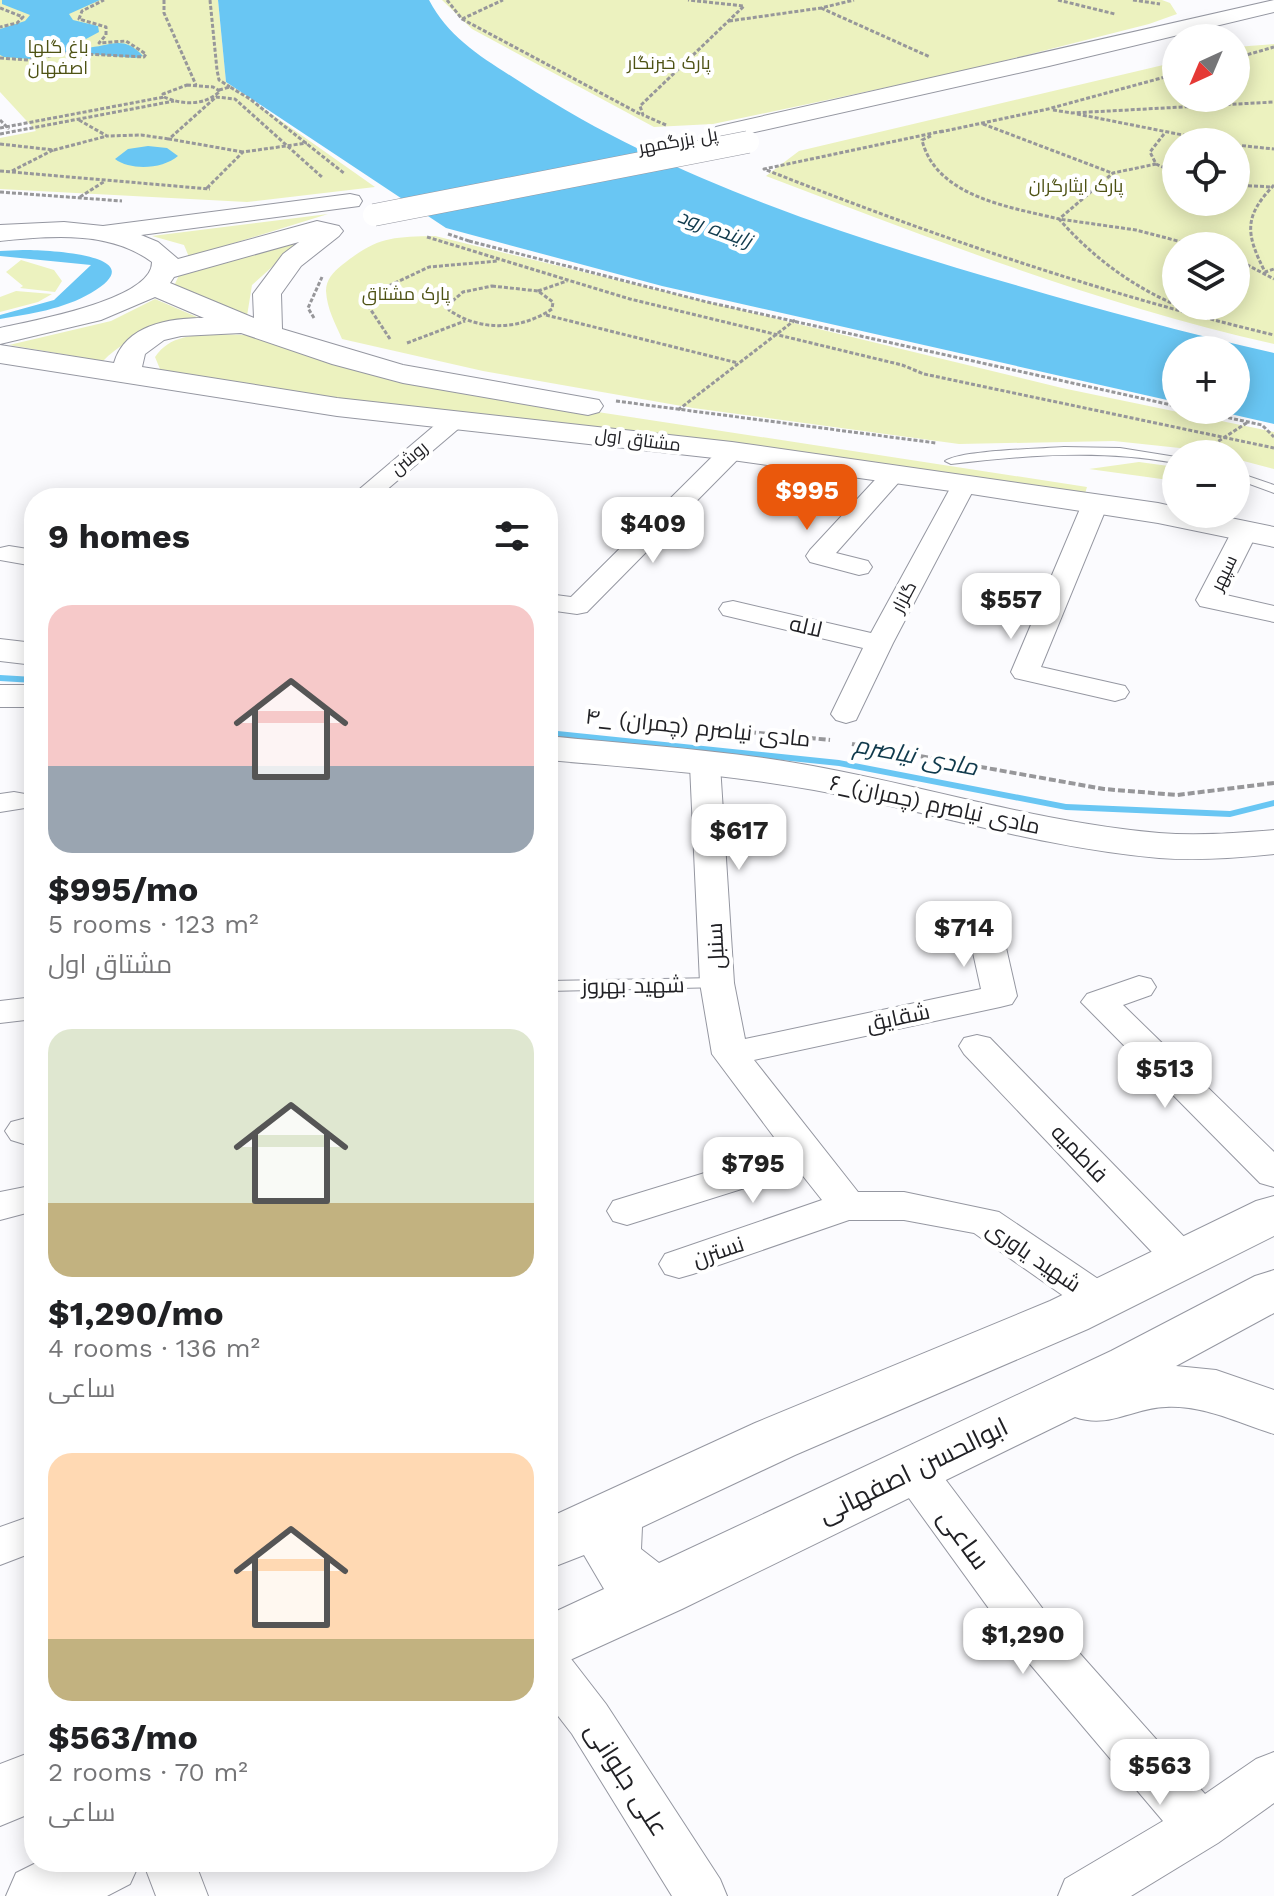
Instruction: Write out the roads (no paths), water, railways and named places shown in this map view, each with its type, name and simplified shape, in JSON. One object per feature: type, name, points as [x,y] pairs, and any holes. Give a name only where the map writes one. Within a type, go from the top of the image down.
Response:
[{"type":"main road","points":[[1194,24],[1206,2],[1269,7]]},
{"type":"main road","name":"پل بزرگمهر","points":[[1204,24],[1269,7]]},
{"type":"main road","points":[[1250,34],[1274,23]]},
{"type":"main road","name":"پل بزرگمهر","points":[[0,336],[92,315],[159,279],[357,205],[724,132],[1162,34]]},
{"type":"main road","name":"پل بزرگمهر","points":[[95,232],[357,205],[748,142],[1162,52]]},
{"type":"main road","points":[[126,372],[131,352],[142,341],[166,331],[205,326],[258,330],[267,294],[292,260],[357,205]]},
{"type":"main road","points":[[38,206],[229,218]]},
{"type":"main road","points":[[0,224],[95,232],[153,248],[165,259],[159,279]]},
{"type":"main road","points":[[0,233],[51,230]]},
{"type":"main road","name":"مشتاق اول","points":[[159,279],[258,330],[343,358],[426,378],[958,472],[1095,504],[1252,525],[1274,514]]},
{"type":"main road","name":"مشتاق اول","points":[[0,356],[126,372],[337,407],[732,451],[895,473],[958,472],[1162,494]]},
{"type":"main road","points":[[0,650],[24,653]]},
{"type":"main road","points":[[0,696],[24,696]]},
{"type":"main road","name":"۶_مادی نیاصرم (چمران)","points":[[558,749],[812,778],[1110,841],[1239,848],[1274,842]]},
{"type":"main road","points":[[558,1540],[775,1439],[1099,1300],[1274,1214]]},
{"type":"main road","name":"ابوالحسن اصفهانی","points":[[558,1639],[1130,1366],[1274,1289]]},
{"type":"main road","points":[[1019,1420],[1165,1386],[1216,1391],[1274,1413]]},
{"type":"main road","points":[[620,1511],[612,1524],[611,1552],[630,1577],[661,1591]]},
{"type":"main road","points":[[0,1796],[24,1785]]},
{"type":"main road","points":[[40,1896],[87,1872]]},
{"type":"street","name":"روشن","points":[[374,488],[456,419]]},
{"type":"street","points":[[558,603],[577,606],[732,451]]},
{"type":"street","name":"گلزار","points":[[846,714],[958,472]]},
{"type":"street","points":[[859,567],[819,556],[895,473]]},
{"type":"street","points":[[1095,504],[1025,672],[1115,692]]},
{"type":"street","name":"سپهر","points":[[1252,525],[1210,600],[1274,614]]},
{"type":"street","name":"لاله","points":[[733,609],[879,643]]},
{"type":"street","name":"سنبل","points":[[705,765],[717,983]]},
{"type":"street","name":"شقایق","points":[[730,1054],[1000,996],[985,930]]},
{"type":"street","points":[[717,983],[730,1054],[847,1206]]},
{"type":"street","points":[[1139,987],[1099,1002],[1274,1174]]},
{"type":"street","points":[[0,1012],[24,1009]]},
{"type":"street","name":"فاطمیه","points":[[977,1046],[1183,1260]]},
{"type":"street","points":[[627,1211],[808,1155]]},
{"type":"street","name":"نسترن","points":[[679,1264],[847,1206]]},
{"type":"street","name":"شهید یاوری","points":[[847,1206],[904,1206],[985,1222],[1099,1300]]},
{"type":"street","name":"ساعی","points":[[914,1471],[1041,1643],[1200,1826]]},
{"type":"street","points":[[0,1546],[24,1537]]},
{"type":"street","name":"علی جلوانی","points":[[558,1679],[589,1719],[701,1896]]},
{"type":"street","points":[[1096,1893],[1274,1775]]},
{"type":"street","points":[[173,1872],[182,1896]]},
{"type":"lane","points":[[958,472],[1013,453],[1070,450],[1162,457]]},
{"type":"lane","points":[[1250,480],[1274,489]]},
{"type":"lane","name":"شهید بهروز","points":[[558,986],[717,983]]},
{"type":"water","points":[[2,0],[100,0],[69,14],[73,20],[98,26],[99,32],[73,46],[84,48],[126,44],[143,56],[135,58],[68,52],[29,59],[4,57],[0,55],[0,29],[25,21],[30,15],[2,4]]},
{"type":"water","name":"زاینده رود","points":[[218,0],[429,0],[447,26],[482,57],[573,114],[678,168],[844,232],[957,268],[1202,336],[1162,336],[1162,399],[662,286],[446,228],[226,82]]},
{"type":"water","points":[[148,146],[167,148],[178,156],[164,164],[147,167],[129,165],[115,159],[128,149]]},
{"type":"water","points":[[23,250],[90,257],[104,262],[112,270],[108,280],[81,299],[47,310],[0,319],[0,315],[54,300],[91,265],[0,256],[0,251]]},
{"type":"water","points":[[1250,347],[1274,353],[1274,424],[1250,418]]},
{"type":"waterway","name":"مادی نیاصرم","points":[[0,678],[24,679]]},
{"type":"waterway","name":"مادی نیاصرم","points":[[558,734],[839,763],[1066,807],[1230,814],[1274,803]]},
{"type":"park label","name":"باغ گلها اصفهان","points":[[58,57]]},
{"type":"park label","name":"پارک خبرنگار","points":[[669,63]]},
{"type":"park label","name":"پارک ایثارگران","points":[[1076,186]]},
{"type":"park label","name":"پارک مشتاق","points":[[406,294]]}]
